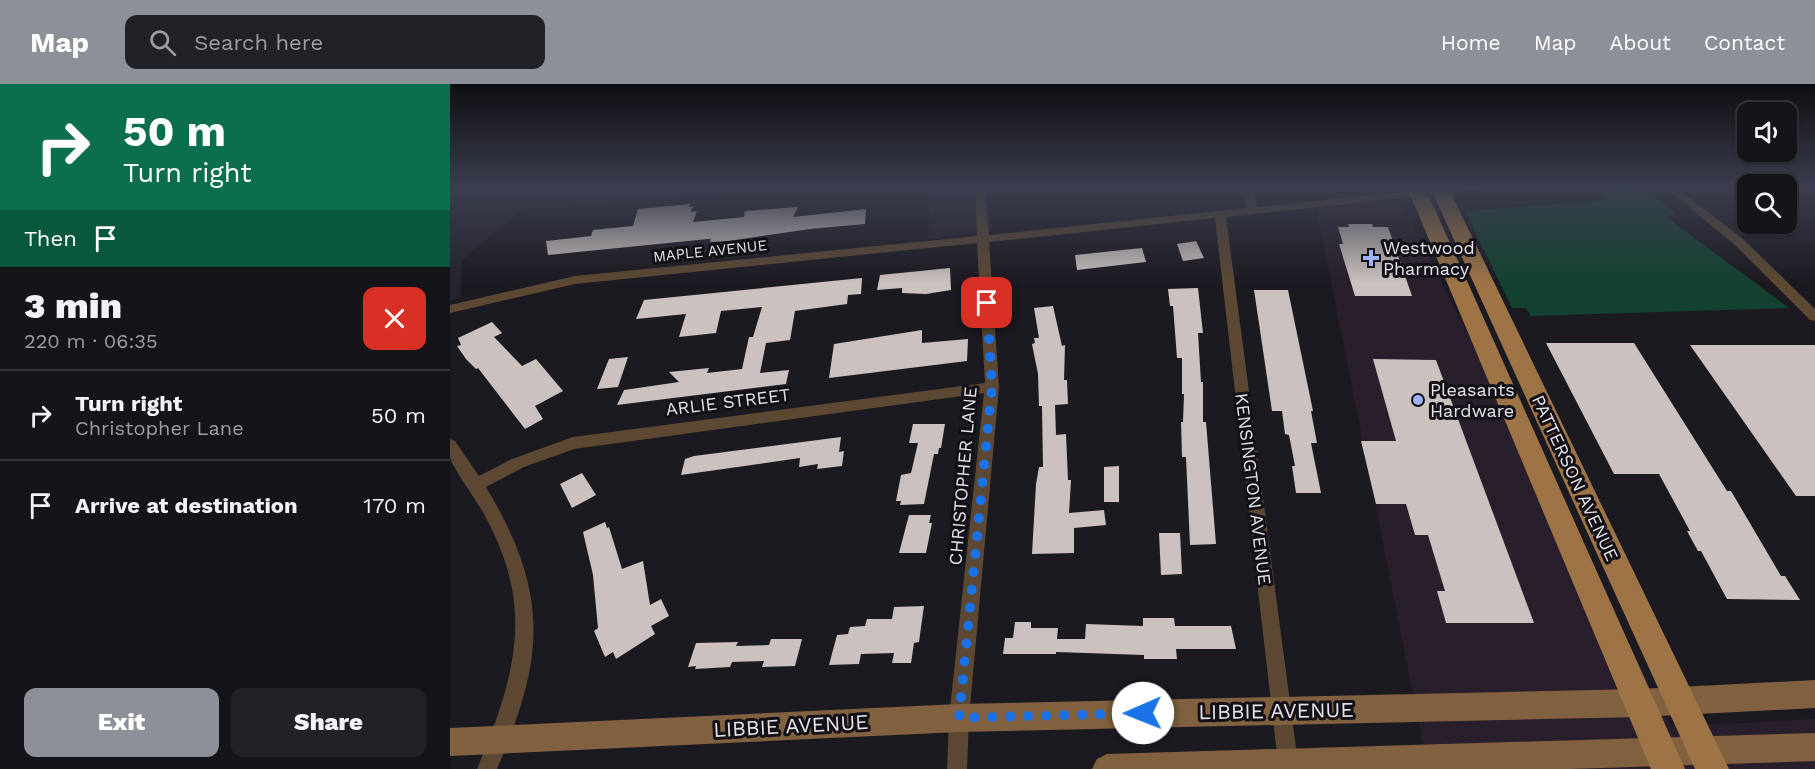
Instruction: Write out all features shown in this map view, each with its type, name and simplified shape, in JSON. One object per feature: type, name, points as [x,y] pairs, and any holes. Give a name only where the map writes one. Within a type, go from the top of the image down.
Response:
[{"type":"main road","name":"PATTERSON AVENUE","points":[[1441,219],[1664,760]]},
{"type":"main road","name":"PATTERSON AVENUE","points":[[1443,219],[1707,759]]},
{"type":"main road","name":"LIBBIE AVENUE","points":[[450,742],[959,718],[1640,703],[1815,694]]},
{"type":"main road","points":[[1107,769],[1288,763],[1707,759],[1815,747]]},
{"type":"street","name":"CHRISTOPHER LANE","points":[[957,769],[959,718],[992,387],[982,219]]},
{"type":"street","name":"MAPLE AVENUE","points":[[450,309],[575,280],[1175,219]]},
{"type":"street","name":"KENSINGTON AVENUE","points":[[1221,219],[1288,763]]},
{"type":"street","points":[[1710,219],[1739,242],[1815,317]]},
{"type":"street","name":"ARLIE STREET","points":[[476,485],[518,463],[573,443],[992,387]]},
{"type":"street","points":[[450,445],[476,485],[506,543],[521,583],[525,631],[521,672],[501,740],[487,769]]},
{"type":"shaded area","points":[[450,219],[511,219],[462,260],[460,298],[450,300]]},
{"type":"shaded area","points":[[929,219],[991,219],[992,231],[928,239]]},
{"type":"shaded area","points":[[1319,219],[1408,219],[1671,727],[1815,719],[1815,769],[1428,769]]},
{"type":"green space","points":[[1469,219],[1669,219],[1789,308],[1531,316],[1526,308],[1512,308]]},
{"type":"building","points":[[635,219],[694,219],[693,222],[724,219],[865,219],[865,224],[810,229],[728,241],[710,242],[711,239],[708,239],[548,255],[546,241],[591,236],[593,230],[633,226]]},
{"type":"building","points":[[1348,224],[1388,227],[1412,296],[1355,296],[1339,244],[1343,244],[1338,227],[1349,227]]},
{"type":"building","points":[[1196,241],[1204,258],[1183,261],[1177,244]]},
{"type":"building","points":[[1142,248],[1146,262],[1077,270],[1075,255]]},
{"type":"building","points":[[950,268],[951,290],[926,294],[902,293],[902,288],[877,290],[880,275]]},
{"type":"building","points":[[862,278],[861,294],[848,295],[847,304],[795,311],[790,340],[766,343],[760,373],[789,370],[786,384],[617,405],[624,390],[679,382],[669,372],[709,368],[707,373],[742,369],[749,337],[753,337],[762,307],[721,311],[716,333],[679,337],[686,314],[636,319],[644,300]]},
{"type":"building","points":[[1198,288],[1203,333],[1198,333],[1201,382],[1203,382],[1203,422],[1206,422],[1216,544],[1190,545],[1186,457],[1182,457],[1181,422],[1183,422],[1184,394],[1182,394],[1182,358],[1177,358],[1173,306],[1170,306],[1168,289]]},
{"type":"building","points":[[1254,290],[1288,290],[1313,411],[1311,411],[1317,443],[1311,443],[1321,493],[1296,493],[1292,466],[1295,466],[1289,435],[1285,434],[1282,411],[1272,411]]},
{"type":"building","points":[[1053,306],[1062,346],[1065,345],[1064,380],[1067,380],[1068,404],[1055,405],[1056,435],[1066,434],[1068,480],[1071,480],[1069,513],[1104,510],[1106,525],[1074,528],[1074,553],[1032,554],[1036,484],[1039,467],[1043,467],[1042,406],[1039,406],[1038,374],[1032,344],[1035,343],[1034,338],[1039,338],[1034,308]]},
{"type":"building","points":[[492,322],[502,333],[494,337],[522,366],[536,359],[563,391],[535,406],[543,419],[525,429],[478,368],[476,369],[466,359],[457,346],[461,345],[458,338]]},
{"type":"building","points":[[922,330],[922,343],[968,339],[967,361],[829,378],[834,344]]},
{"type":"building","points":[[1546,343],[1634,343],[1727,491],[1731,491],[1781,576],[1785,576],[1800,600],[1727,599],[1701,551],[1698,551],[1687,531],[1690,531],[1659,474],[1614,474]]},
{"type":"building","points":[[1690,345],[1815,345],[1815,496],[1796,496]]},
{"type":"building","points":[[628,357],[618,387],[597,389],[609,359]]},
{"type":"building","points":[[1373,359],[1436,360],[1534,623],[1446,623],[1437,591],[1445,591],[1428,535],[1415,535],[1406,504],[1376,504],[1361,441],[1396,441]]},
{"type":"building","points":[[913,424],[945,424],[941,448],[938,454],[934,454],[924,504],[900,505],[901,501],[896,501],[901,475],[911,473],[918,443],[909,443]]},
{"type":"building","points":[[841,437],[839,452],[844,451],[842,466],[817,469],[818,464],[799,467],[800,458],[681,475],[685,459],[694,456]]},
{"type":"building","points":[[1119,466],[1119,502],[1104,502],[1104,467]]},
{"type":"building","points":[[582,473],[596,495],[572,508],[560,484]]},
{"type":"building","points":[[909,515],[931,515],[929,523],[932,523],[926,553],[899,553]]},
{"type":"building","points":[[605,522],[607,528],[609,527],[622,569],[643,561],[650,605],[661,599],[669,616],[651,626],[655,634],[616,659],[613,652],[605,657],[594,631],[598,628],[593,575],[583,532]]},
{"type":"building","points":[[1159,533],[1180,533],[1182,574],[1161,575]]},
{"type":"building","points":[[924,606],[919,642],[914,643],[911,663],[892,663],[894,653],[861,654],[859,664],[829,665],[837,635],[848,634],[850,627],[865,626],[867,619],[892,619],[894,607]]},
{"type":"building","points":[[1143,618],[1174,618],[1175,626],[1231,626],[1236,649],[1176,649],[1177,659],[1144,659],[1144,655],[1056,652],[1056,654],[1003,654],[1005,638],[1013,638],[1015,622],[1031,622],[1031,628],[1058,628],[1057,639],[1085,639],[1086,624],[1143,626]]},
{"type":"building","points":[[771,639],[802,639],[795,666],[762,667],[764,661],[732,662],[730,667],[695,669],[696,666],[688,667],[696,643],[738,642],[736,646],[769,645]]},
{"type":"place","name":"Westwood Pharmacy","points":[[1371,258]]},
{"type":"place","name":"Pleasants Hardware","points":[[1418,400]]},
{"type":"route","points":[[987,303],[992,387],[959,718],[1143,713]]}]
